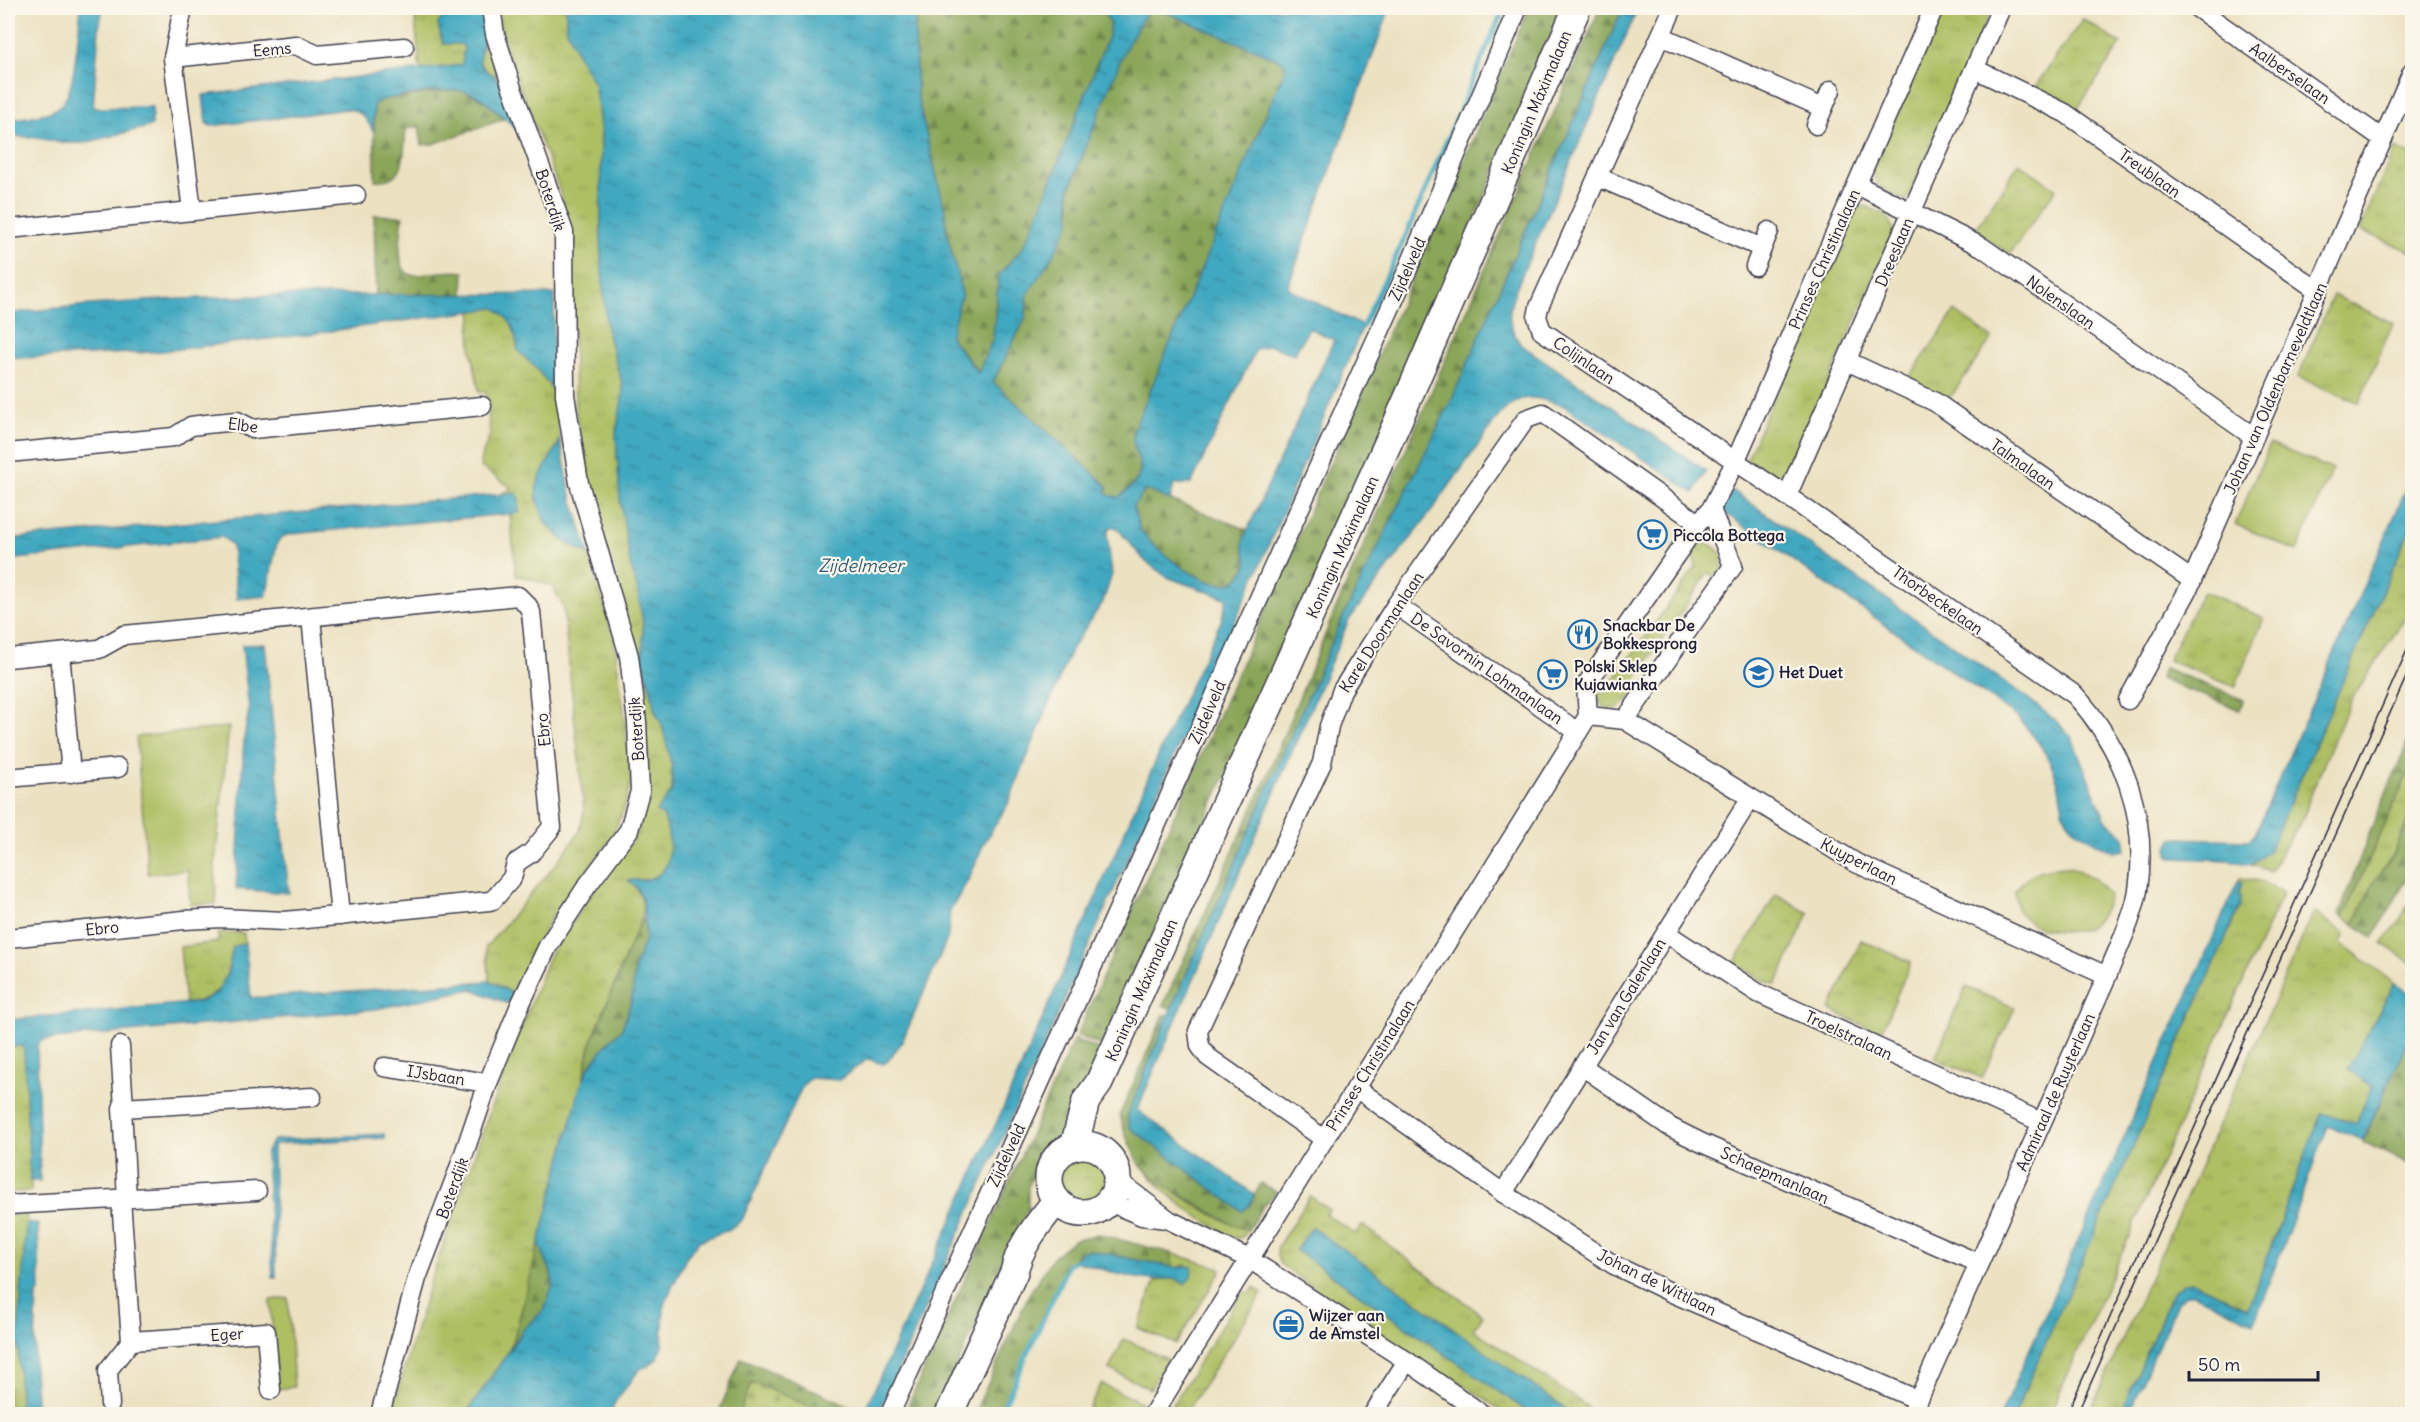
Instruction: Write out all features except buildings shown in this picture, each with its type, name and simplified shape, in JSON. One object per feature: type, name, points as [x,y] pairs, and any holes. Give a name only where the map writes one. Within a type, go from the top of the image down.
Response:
[{"type":"street","points":[[183,8],[173,58],[179,122],[185,146],[192,211]]},
{"type":"street","name":"Boterdijk","points":[[380,1414],[417,1278],[458,1171],[488,1083],[548,946],[587,886],[629,830],[640,791],[637,722],[629,656],[579,483],[566,395],[564,232],[512,88],[495,34],[490,8]]},
{"type":"street","name":"Zijdelveld","points":[[890,1414],[1408,269],[1518,8]]},
{"type":"street","name":"Koningin Máximalaan","points":[[1084,1146],[1086,1101],[1099,1083],[1397,423],[1577,8]]},
{"type":"street","name":"Colijnlaan","points":[[1673,8],[1539,307],[1538,317],[1542,331],[1735,462]]},
{"type":"street","name":"Prinses Christinalaan","points":[[1153,1414],[1588,716],[1586,685],[1705,516],[1735,462],[1934,8]]},
{"type":"street","name":"Dreeslaan","points":[[1787,496],[2001,8]]},
{"type":"street","name":"Aalberselaan","points":[[2197,8],[2384,139]]},
{"type":"street","points":[[1661,36],[1823,108]]},
{"type":"street","name":"Eems","points":[[173,58],[296,45],[317,55],[404,47]]},
{"type":"street","name":"Treublaan","points":[[1975,69],[2065,113],[2318,290]]},
{"type":"street","name":"Johan van Oldenbarneveldtlaan","points":[[2128,700],[2192,579],[2412,72]]},
{"type":"street","points":[[1816,126],[1831,90]]},
{"type":"street","points":[[1598,177],[1762,248]]},
{"type":"street","name":"Nolenslaan","points":[[1857,185],[1982,247],[2254,437]]},
{"type":"street","points":[[8,230],[356,195]]},
{"type":"street","points":[[1755,266],[1769,231]]},
{"type":"street","name":"Talmalaan","points":[[1847,361],[1935,402],[2192,579]]},
{"type":"street","name":"Elbe","points":[[8,453],[174,437],[191,426],[206,424],[237,421],[252,429],[482,406]]},
{"type":"street","name":"Karel Doormanlaan","points":[[1324,1139],[1208,1057],[1200,1046],[1198,1032],[1322,763],[1329,726],[1341,690],[1396,605],[1526,419],[1543,413],[1705,516]]},
{"type":"street","name":"Thorbeckelaan","points":[[1735,462],[2075,695],[2101,727],[2119,760]]},
{"type":"street","points":[[1588,716],[1625,720],[1733,566],[1705,516]]},
{"type":"street","name":"Ebro","points":[[8,658],[99,649],[123,635],[518,596],[523,599],[531,612],[552,827],[531,853],[516,863],[512,878],[493,900],[285,921],[222,918],[184,920],[8,938]]},
{"type":"street","name":"De Savornin Lohmanlaan","points":[[1396,605],[1578,732]]},
{"type":"street","points":[[311,617],[340,916]]},
{"type":"street","points":[[60,653],[71,773]]},
{"type":"street","name":"Kuyperlaan","points":[[1625,720],[1856,863],[2107,976]]},
{"type":"street","name":"Admiraal de Ruyterlaan","points":[[1915,1407],[2107,976],[2132,914],[2138,891],[2140,868],[2139,829],[2132,794],[2119,760]]},
{"type":"street","points":[[8,778],[118,768]]},
{"type":"street","name":"Jan van Galenlaan","points":[[1503,1193],[1750,799]]},
{"type":"street","name":"Troelstralaan","points":[[1666,933],[1758,993],[2041,1122]]},
{"type":"street","points":[[110,1405],[108,1370],[131,1341],[120,1046]]},
{"type":"street","name":"Schaepmanlaan","points":[[1582,1066],[1670,1127],[1702,1143],[1978,1263]]},
{"type":"street","name":"IJsbaan","points":[[384,1067],[488,1083]]},
{"type":"street","name":"Johan de Wittlaan","points":[[1356,1088],[1503,1193],[1563,1233],[1634,1275],[1915,1407]]},
{"type":"street","points":[[124,1108],[312,1097]]},
{"type":"street","points":[[1084,1146],[1109,1156],[1114,1164],[1113,1192],[1091,1213],[1063,1206],[1049,1185],[1050,1168],[1059,1154],[1084,1146]]},
{"type":"street","points":[[8,1205],[257,1191]]},
{"type":"street","points":[[1113,1192],[1142,1216],[1169,1220],[1249,1259],[1407,1361],[1482,1414]]},
{"type":"street","points":[[949,1414],[1014,1272],[1018,1256],[1031,1233],[1063,1206]]},
{"type":"street","name":"Eger","points":[[131,1341],[266,1332],[271,1390]]},
{"type":"street","points":[[1373,1414],[1407,1361]]},
{"type":"green space","points":[[414,8],[449,8],[438,24],[443,44],[462,44],[464,48],[462,65],[420,71]]},
{"type":"green space","points":[[497,8],[566,8],[566,27],[594,83],[601,136],[601,258],[607,331],[622,383],[623,395],[616,434],[620,499],[630,563],[643,622],[643,661],[654,709],[662,725],[672,767],[672,791],[657,812],[663,815],[666,822],[670,850],[666,866],[661,873],[650,879],[629,880],[642,899],[641,920],[590,1046],[583,1082],[514,1339],[506,1356],[466,1414],[391,1414],[429,1286],[494,1099],[549,956],[600,882],[631,843],[638,831],[646,798],[648,754],[641,703],[597,518],[575,405],[571,234],[558,186],[506,50]]},
{"type":"green space","points":[[914,8],[1100,8],[1110,22],[1109,34],[1037,217],[1023,247],[999,275],[993,340],[978,373],[950,337],[953,323],[945,211],[917,96]]},
{"type":"green space","points":[[1529,8],[1565,8],[1389,419],[1102,1046],[1077,1035],[1432,234]]},
{"type":"green space","points":[[1600,8],[1623,8],[1452,399],[1343,617],[1171,1009],[1163,1005],[1265,781],[1331,620]]},
{"type":"green space","points":[[1945,8],[1992,8],[1907,201],[1880,188],[1871,170]]},
{"type":"green space","points":[[1152,11],[1165,12],[1284,62],[1285,70],[1133,435],[1139,456],[1139,476],[1135,483],[1119,497],[1107,495],[1107,486],[993,382],[1025,319],[1027,295],[1071,208],[1069,191],[1124,51],[1144,15]]},
{"type":"green space","points":[[2083,19],[2121,44],[2074,114],[2031,92]]},
{"type":"green space","points":[[485,33],[497,77],[484,68],[479,59]]},
{"type":"green space","points":[[458,89],[483,101],[504,119],[433,144],[422,145],[419,126],[406,129],[404,156],[399,172],[386,180],[375,180],[374,103],[381,100]]},
{"type":"green space","points":[[2395,148],[2412,156],[2412,252],[2360,230]]},
{"type":"green space","points":[[2019,163],[2056,189],[2010,254],[1973,233]]},
{"type":"green space","points":[[1865,206],[1887,215],[1894,231],[1788,476],[1780,485],[1747,459],[1854,209]]},
{"type":"green space","points":[[374,215],[403,216],[400,256],[404,270],[412,275],[448,271],[464,272],[463,295],[376,296]]},
{"type":"green space","points":[[2333,295],[2393,323],[2359,403],[2298,377]]},
{"type":"green space","points":[[495,308],[508,317],[515,332],[518,351],[537,369],[556,394],[560,440],[541,475],[536,497],[545,523],[567,544],[589,554],[613,635],[624,710],[631,782],[623,812],[608,843],[551,918],[512,993],[490,981],[486,947],[556,864],[580,831],[584,811],[563,606],[553,587],[527,577],[516,576],[510,514],[519,513],[516,493],[500,494],[510,490],[509,486],[481,467],[480,461],[490,434],[486,392],[479,392],[470,330],[473,310]]},
{"type":"green space","points":[[1955,311],[1992,338],[1945,405],[1906,382]]},
{"type":"green space","points":[[2270,444],[2332,469],[2297,551],[2235,524]]},
{"type":"green space","points":[[1146,490],[1248,530],[1243,546],[1248,563],[1239,578],[1223,583],[1211,582],[1198,577],[1171,560],[1149,541],[1140,530],[1133,506]]},
{"type":"green space","points":[[2412,524],[2412,602],[2404,620],[2352,698],[2309,799],[2305,815],[2270,871],[2252,865],[2269,850]]},
{"type":"green space","points":[[1703,543],[1718,550],[1723,563],[1720,575],[1713,576],[1708,573],[1634,681],[1637,692],[1616,710],[1605,708],[1593,695],[1605,692],[1696,567],[1692,547]]},
{"type":"green space","points":[[2203,591],[2264,618],[2235,687],[2168,660]]},
{"type":"green space","points":[[2164,668],[2244,700],[2240,710],[2160,679]]},
{"type":"green space","points":[[229,727],[215,864],[216,904],[190,904],[188,870],[148,874],[136,737]]},
{"type":"green space","points":[[2412,732],[2412,765],[2343,917],[2339,914],[2371,829]]},
{"type":"green space","points":[[2412,765],[2412,810],[2394,854],[2374,882],[2354,924],[2343,917]]},
{"type":"green space","points":[[2412,810],[2412,870],[2373,938],[2354,924],[2374,882],[2394,854]]},
{"type":"green space","points":[[2070,867],[2094,878],[2109,895],[2098,920],[2082,929],[2062,931],[2041,927],[2024,917],[2016,903],[2015,891],[2021,884],[2039,871]]},
{"type":"green space","points":[[2240,878],[2259,881],[2283,892],[2050,1414],[2014,1414],[2240,906],[2239,894],[2242,883],[2238,881]]},
{"type":"green space","points":[[1776,894],[1809,913],[1776,985],[1734,963]]},
{"type":"green space","points":[[2412,898],[2412,964],[2382,943],[2398,923]]},
{"type":"green space","points":[[2314,912],[2345,933],[2341,943],[2395,983],[2348,1069],[2372,1086],[2356,1124],[2321,1113],[2248,1308],[2193,1282],[2174,1290],[2120,1414],[2089,1414]]},
{"type":"green space","points":[[643,919],[646,937],[635,966],[632,999],[622,1029],[605,1046],[588,1069],[583,1082],[590,1046],[634,935]]},
{"type":"green space","points":[[218,933],[244,933],[245,943],[233,947],[225,979],[215,993],[185,1004],[180,947],[218,942]]},
{"type":"green space","points":[[1861,940],[1911,962],[1881,1033],[1830,1010]]},
{"type":"green space","points":[[1966,987],[2015,1008],[1982,1078],[1935,1058]]},
{"type":"green space","points":[[1164,1014],[1168,1016],[1128,1114],[1249,1206],[1261,1183],[1276,1192],[1261,1209],[1248,1230],[1233,1225],[1159,1182],[1139,1164],[1125,1134],[1120,1114]]},
{"type":"green space","points":[[1074,1039],[1100,1050],[1062,1134],[1046,1149],[1028,1187],[1028,1209],[935,1414],[904,1414]]},
{"type":"green space","points":[[2407,1041],[2412,1045],[2412,1165],[2363,1142]]},
{"type":"green space","points":[[20,1046],[24,1049],[31,1191],[8,1192],[8,1047]]},
{"type":"green space","points":[[1083,1156],[1099,1163],[1106,1179],[1099,1195],[1083,1202],[1067,1195],[1060,1179],[1067,1163]]},
{"type":"green space","points":[[1143,1167],[1192,1203],[1221,1219],[1248,1230],[1244,1236],[1237,1239],[1220,1231],[1162,1189]]},
{"type":"green space","points":[[1310,1196],[1329,1210],[1326,1214],[1355,1234],[1362,1225],[1483,1316],[1473,1329],[1598,1414],[1572,1414],[1312,1227],[1296,1250],[1531,1414],[1506,1414],[1453,1377],[1441,1377],[1280,1264],[1277,1255],[1278,1246]]},
{"type":"green space","points":[[27,1214],[18,1338],[20,1409],[8,1405],[8,1215]]},
{"type":"green space","points":[[1098,1234],[1171,1253],[1173,1267],[1077,1256],[1068,1265],[1000,1414],[974,1414],[1029,1294],[1053,1257],[1074,1240]]},
{"type":"green space","points":[[539,1243],[551,1272],[553,1284],[545,1309],[523,1330],[506,1356],[514,1339]]},
{"type":"green space","points":[[1171,1253],[1220,1268],[1221,1271],[1176,1344],[1138,1328],[1155,1281],[1175,1278],[1186,1265],[1173,1267]]},
{"type":"green space","points":[[1254,1287],[1262,1294],[1185,1414],[1167,1414],[1243,1291],[1250,1294]]},
{"type":"green space","points":[[288,1298],[294,1387],[278,1389],[270,1300]]},
{"type":"green space","points":[[1124,1339],[1167,1359],[1150,1389],[1109,1369]]},
{"type":"green space","points":[[741,1358],[864,1412],[863,1414],[829,1414],[751,1384],[739,1414],[718,1414]]},
{"type":"green space","points":[[751,1384],[756,1384],[829,1414],[739,1414]]},
{"type":"green space","points":[[1101,1384],[1141,1402],[1134,1414],[1087,1413]]},
{"type":"water","points":[[81,8],[103,8],[99,28],[93,108],[152,107],[152,126],[84,143],[61,143],[39,138],[11,136],[9,120],[48,112],[59,107],[65,100],[73,76]]},
{"type":"water","points":[[449,8],[482,8],[485,29],[480,63],[488,72],[497,77],[520,133],[474,94],[454,90],[381,100],[374,104],[373,132],[364,117],[348,109],[211,126],[206,123],[203,95],[462,65],[464,48],[462,44],[443,44],[438,24]]},
{"type":"water","name":"Zijdelmeer","points":[[566,8],[914,8],[917,96],[962,293],[950,337],[978,373],[993,339],[999,275],[1023,247],[1037,217],[1109,34],[1110,22],[1100,8],[1390,8],[1288,286],[1291,290],[1363,326],[1258,570],[878,1414],[863,1414],[1005,1104],[1167,735],[1221,621],[1227,599],[1167,577],[1145,561],[1116,527],[1110,527],[1107,534],[1112,574],[1103,602],[1072,648],[1008,804],[984,843],[970,877],[950,911],[948,937],[902,1042],[888,1061],[883,1064],[868,1059],[839,1080],[811,1078],[803,1085],[742,1220],[728,1230],[699,1241],[687,1256],[664,1305],[662,1348],[650,1365],[640,1369],[615,1402],[610,1414],[466,1414],[523,1330],[545,1309],[553,1284],[551,1272],[539,1243],[580,1088],[588,1069],[605,1046],[622,1029],[632,999],[635,966],[646,937],[643,900],[637,888],[628,880],[647,880],[660,873],[665,867],[670,850],[663,815],[656,812],[672,791],[672,767],[662,725],[654,709],[643,661],[643,622],[630,563],[620,499],[616,434],[623,394],[607,331],[601,258],[601,136],[598,107],[594,83],[566,27]],"holes":[[[1152,11],[1165,12],[1284,62],[1285,69],[1134,429],[1133,440],[1140,464],[1138,479],[1119,497],[1107,495],[1107,486],[993,382],[1025,319],[1028,294],[1058,247],[1070,221],[1069,190],[1124,51],[1144,16]],[[1309,328],[1334,340],[1244,538],[1243,546],[1248,563],[1241,576],[1234,582],[1223,584],[1211,582],[1184,569],[1159,550],[1139,527],[1133,506],[1146,490],[1170,500],[1174,484],[1191,484],[1256,349],[1270,345],[1294,355]]]},
{"type":"water","points":[[1623,8],[1638,8],[1515,291],[1510,312],[1511,324],[1520,344],[1706,471],[1694,493],[1564,406],[1536,398],[1521,399],[1498,417],[1433,509],[1349,620],[1137,1110],[1254,1194],[1249,1206],[1242,1211],[1129,1127],[1128,1114],[1168,1016],[1343,617],[1452,399]]},
{"type":"water","points":[[555,294],[553,337],[556,394],[537,369],[518,351],[512,326],[506,317],[495,308],[302,335],[154,352],[22,358],[8,356],[8,314],[76,306],[281,296]]},
{"type":"water","points":[[560,440],[570,491],[589,554],[560,537],[548,524],[540,508],[536,489]]},
{"type":"water","points":[[2412,476],[2412,524],[2269,850],[2252,865],[2228,860],[2171,858],[2168,848],[2173,838],[2250,840],[2255,834]]},
{"type":"water","points":[[1732,490],[2029,699],[2057,722],[2072,738],[2105,819],[2125,837],[2125,850],[2113,852],[2084,836],[2070,824],[2064,814],[2059,785],[2050,762],[2017,717],[1722,511]]},
{"type":"water","points":[[516,493],[519,499],[519,513],[290,534],[282,537],[277,543],[266,596],[237,599],[232,545],[222,537],[8,560],[8,539]]},
{"type":"water","points":[[265,644],[289,893],[236,889],[244,738],[249,710],[242,645]]},
{"type":"water","points":[[2238,881],[2242,883],[2239,894],[2241,896],[2240,906],[2014,1414],[2001,1414]]},
{"type":"water","points":[[245,943],[251,998],[490,981],[512,993],[510,1002],[506,1003],[472,989],[376,1009],[42,1040],[37,1046],[40,1181],[30,1181],[24,1049],[20,1046],[8,1047],[8,1020],[200,1002],[217,993],[228,972],[233,947]]},
{"type":"water","points":[[2395,983],[2412,995],[2412,1045],[2407,1042],[2363,1140],[2328,1126],[2254,1323],[2194,1294],[2187,1294],[2177,1303],[2128,1414],[2120,1414],[2174,1290],[2182,1284],[2192,1282],[2248,1308],[2321,1113],[2356,1124],[2372,1086],[2348,1069]]},
{"type":"water","points":[[384,1134],[385,1138],[273,1146],[276,1278],[273,1278],[266,1152],[273,1140]]},
{"type":"water","points":[[26,1224],[38,1224],[40,1292],[37,1293],[34,1370],[37,1414],[29,1414],[20,1409],[18,1338]]},
{"type":"water","points":[[1312,1227],[1572,1414],[1531,1414],[1296,1250]]},
{"type":"water","points":[[1089,1250],[1176,1268],[1192,1266],[1191,1277],[1185,1284],[1175,1278],[1149,1280],[1074,1261],[1081,1252]]},
{"type":"waterway","points":[[1363,326],[1407,233],[1504,8]]},
{"type":"waterway","points":[[1000,1414],[1068,1265],[1074,1261]]},
{"type":"tram line","points":[[2067,1414],[2412,639]]},
{"type":"tram line","points":[[2077,1414],[2412,664]]},
{"type":"place","name":"Piccola Bottega","points":[[1652,535]]},
{"type":"place","name":"Snackbar De Bokkesprong","points":[[1582,634]]},
{"type":"place","name":"Het Duet","points":[[1758,672]]},
{"type":"place","name":"Polski Sklep Kujawianka","points":[[1553,675]]},
{"type":"place","name":"Wijzer aan de Amstel","points":[[1288,1324]]}]
